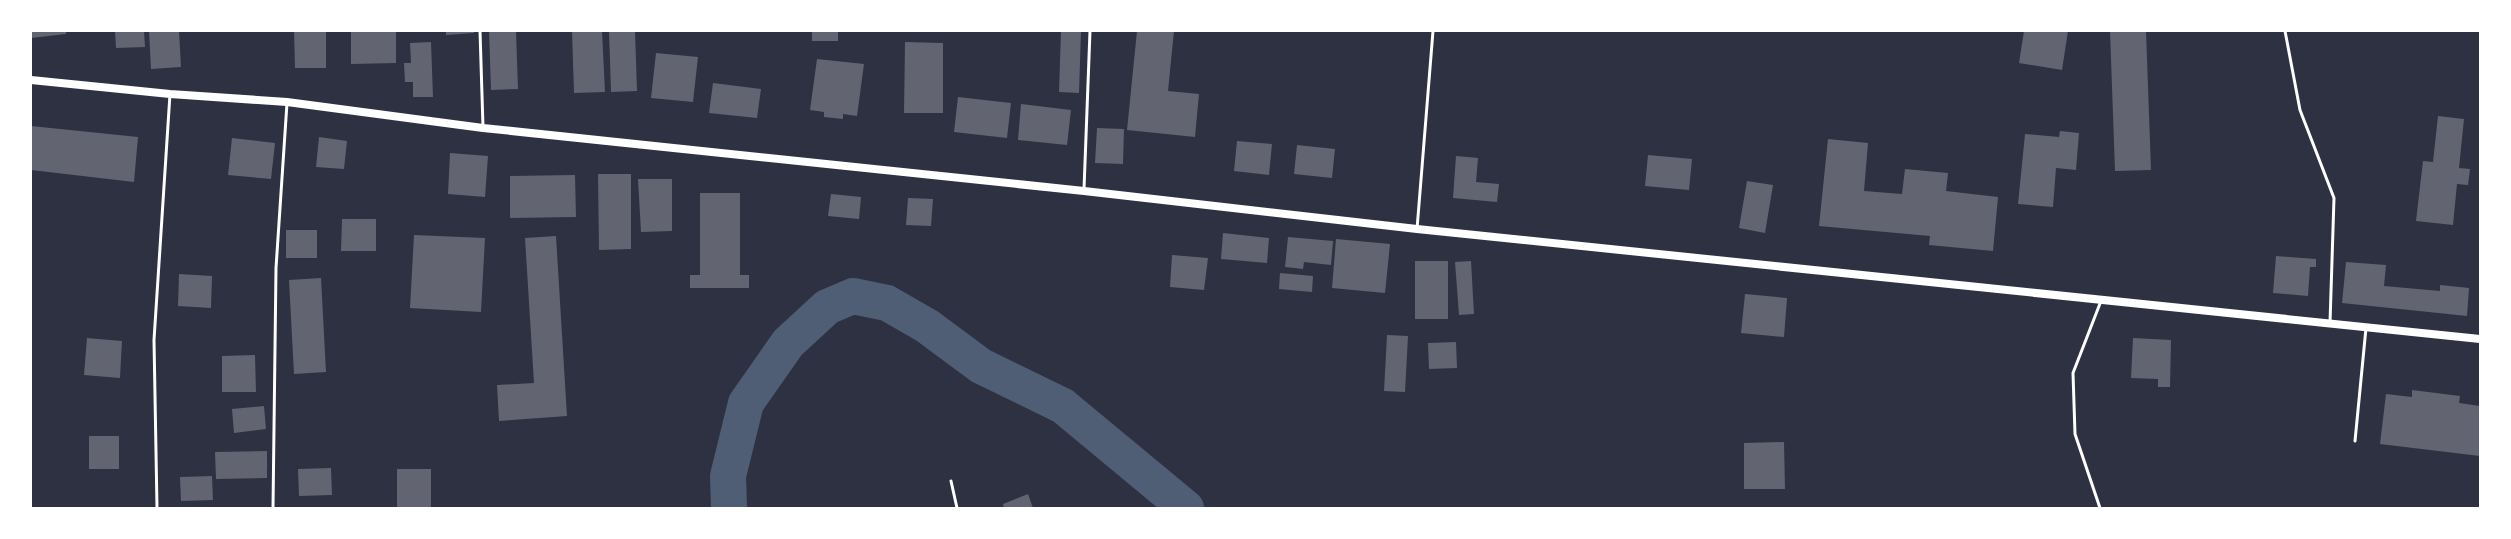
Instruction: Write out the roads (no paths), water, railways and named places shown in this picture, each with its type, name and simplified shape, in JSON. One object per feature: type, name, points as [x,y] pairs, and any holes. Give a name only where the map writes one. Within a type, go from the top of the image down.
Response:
[{"type":"main road","points":[[31,80],[170,94],[287,102],[483,128],[1084,191],[1416,229],[2330,325],[2480,339]]},
{"type":"lane","points":[[480,31],[483,128]]},
{"type":"lane","points":[[1084,191],[1090,31]]},
{"type":"lane","points":[[1416,229],[1433,31]]},
{"type":"lane","points":[[2285,31],[2300,110],[2334,198],[2330,325]]},
{"type":"lane","points":[[157,508],[154,340],[170,94]]},
{"type":"lane","points":[[273,508],[276,268],[287,102]]},
{"type":"lane","points":[[2100,508],[2075,434],[2073,373],[2102,301]]},
{"type":"lane","points":[[2355,441],[2366,328]]},
{"type":"lane","points":[[951,481],[957,508]]},
{"type":"waterway","points":[[729,508],[728,476],[746,403],[788,343],[827,307],[853,296],[887,303],[927,326],[981,366],[1063,406],[1186,508]]}]
